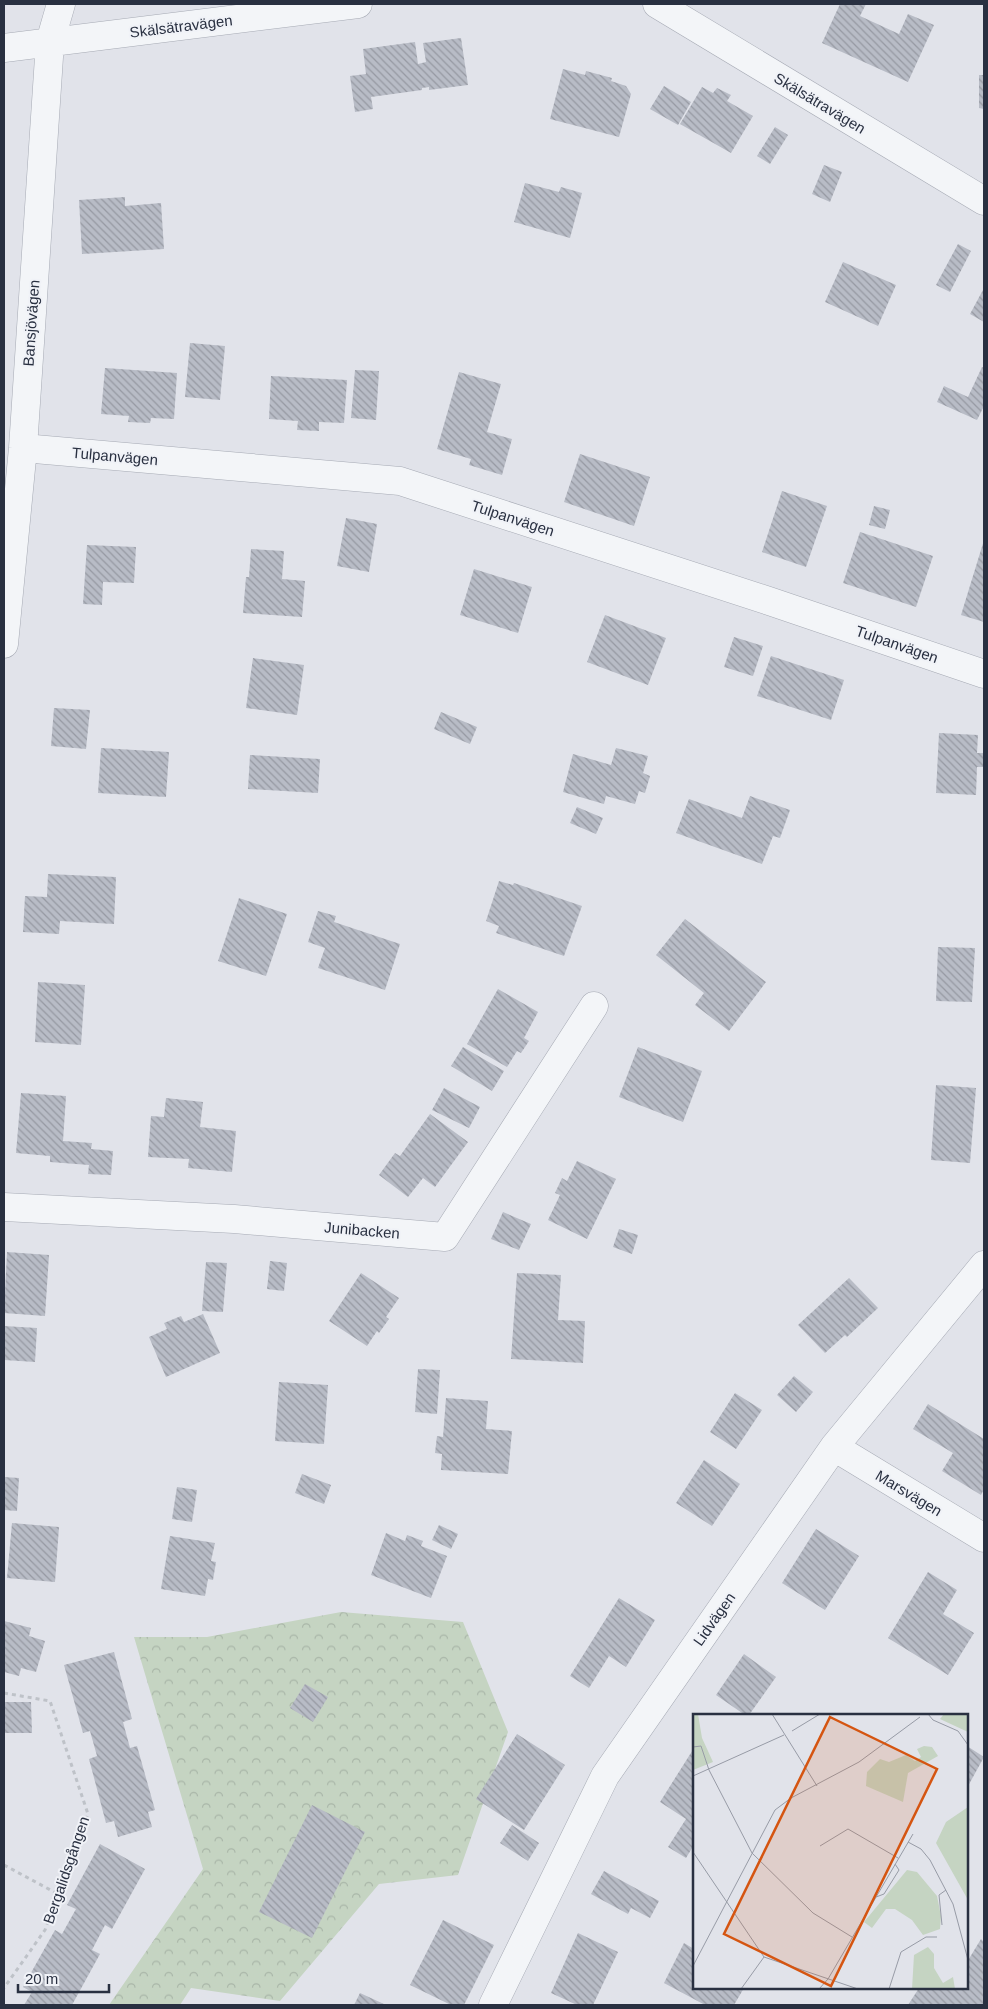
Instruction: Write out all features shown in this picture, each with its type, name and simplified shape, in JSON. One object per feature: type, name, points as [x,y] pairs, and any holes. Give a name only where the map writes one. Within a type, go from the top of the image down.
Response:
[{"type":"street","name":"Bansjövägen","points":[[4,644],[23,448],[50,42],[61,4]]},
{"type":"street","name":"Skälsätravägen","points":[[4,48],[358,4]]},
{"type":"street","name":"Skälsätravägen","points":[[657,4],[984,201]]},
{"type":"street","name":"Tulpanvägen","points":[[23,448],[400,481],[769,601],[984,674]]},
{"type":"street","name":"Junibacken","points":[[4,1207],[234,1219],[445,1237],[594,1006]]},
{"type":"street","name":"Lidvägen","points":[[493,2005],[605,1776],[834,1448],[984,1265]]},
{"type":"street","name":"Marsvägen","points":[[834,1448],[984,1538]]},
{"type":"path","name":"Bergalidsgången","points":[[4,1693],[50,1701],[88,1814],[45,1930],[4,1988]]},
{"type":"path","points":[[4,1865],[58,1894]]},
{"type":"green space","points":[[341,1612],[463,1622],[508,1732],[458,1875],[379,1884],[280,2001],[191,1988],[180,2005],[109,2005],[203,1869],[134,1637],[207,1637]]},
{"type":"building","points":[[840,4],[866,4],[860,16],[899,34],[908,14],[934,25],[908,82],[822,43]]},
{"type":"building","points":[[461,38],[468,85],[429,90],[429,87],[422,88],[422,90],[371,97],[373,109],[355,112],[350,76],[366,74],[363,49],[415,42],[418,64],[426,62],[423,43]]},
{"type":"building","points":[[563,69],[585,75],[586,71],[612,78],[611,81],[626,86],[631,94],[619,137],[550,119]]},
{"type":"building","points":[[979,75],[984,75],[984,109],[979,108]]},
{"type":"building","points":[[664,86],[691,102],[678,125],[650,109]]},
{"type":"building","points":[[702,87],[713,93],[717,88],[731,95],[727,101],[753,116],[731,153],[680,124]]},
{"type":"building","points":[[775,127],[788,135],[770,164],[757,156]]},
{"type":"building","points":[[824,165],[842,172],[830,202],[812,194]]},
{"type":"building","points":[[525,183],[559,192],[561,187],[582,193],[570,238],[514,222]]},
{"type":"building","points":[[125,197],[125,206],[161,203],[164,249],[82,254],[79,200]]},
{"type":"building","points":[[958,244],[971,251],[950,292],[936,285]]},
{"type":"building","points":[[843,262],[896,285],[878,326],[825,302]]},
{"type":"building","points":[[984,288],[984,322],[970,314]]},
{"type":"building","points":[[190,343],[225,346],[220,400],[185,397]]},
{"type":"building","points":[[982,367],[984,368],[984,406],[977,420],[937,402],[944,386],[968,397]]},
{"type":"building","points":[[105,368],[177,373],[174,419],[151,418],[150,423],[128,422],[129,416],[101,414]]},
{"type":"building","points":[[355,370],[379,371],[376,420],[351,418]]},
{"type":"building","points":[[459,372],[501,384],[487,432],[512,439],[502,475],[469,465],[471,459],[437,449]]},
{"type":"building","points":[[271,376],[347,380],[344,423],[319,422],[319,431],[297,430],[298,421],[269,419]]},
{"type":"building","points":[[580,454],[650,477],[634,526],[564,502]]},
{"type":"building","points":[[782,491],[827,506],[806,567],[762,552]]},
{"type":"building","points":[[874,506],[890,510],[885,529],[869,525]]},
{"type":"building","points":[[346,518],[377,524],[369,572],[337,566]]},
{"type":"building","points":[[860,532],[933,556],[916,607],[843,583]]},
{"type":"building","points":[[984,540],[984,622],[961,615]]},
{"type":"building","points":[[87,545],[136,547],[134,583],[103,582],[102,605],[83,604]]},
{"type":"building","points":[[251,549],[284,551],[282,579],[305,581],[302,617],[243,613]]},
{"type":"building","points":[[474,569],[532,587],[518,633],[460,615]]},
{"type":"building","points":[[605,615],[666,638],[648,685],[587,662]]},
{"type":"building","points":[[734,637],[763,646],[753,676],[724,667]]},
{"type":"building","points":[[771,656],[844,680],[831,720],[757,696]]},
{"type":"building","points":[[253,658],[304,665],[297,715],[246,708]]},
{"type":"building","points":[[54,708],[90,710],[86,749],[51,746]]},
{"type":"building","points":[[441,712],[477,727],[470,744],[434,729]]},
{"type":"building","points":[[939,733],[978,735],[977,753],[984,753],[984,767],[977,767],[976,795],[936,793]]},
{"type":"building","points":[[101,748],[169,752],[166,797],[98,793]]},
{"type":"building","points":[[616,748],[648,756],[643,773],[650,776],[645,793],[639,791],[635,804],[606,796],[604,804],[563,792],[573,754],[611,765]]},
{"type":"building","points":[[250,755],[320,759],[318,793],[248,789]]},
{"type":"building","points":[[750,796],[790,810],[780,838],[773,836],[762,864],[676,833],[689,799],[742,818]]},
{"type":"building","points":[[577,807],[603,818],[596,834],[570,823]]},
{"type":"building","points":[[48,874],[116,877],[114,924],[60,921],[59,934],[23,932],[25,896],[47,897]]},
{"type":"building","points":[[499,881],[513,885],[514,883],[582,906],[564,956],[496,933],[499,926],[486,921]]},
{"type":"building","points":[[239,898],[287,914],[266,976],[218,961]]},
{"type":"building","points":[[318,911],[336,916],[334,922],[400,944],[385,990],[318,968],[325,948],[308,942]]},
{"type":"building","points":[[685,919],[766,982],[729,1031],[695,1005],[704,993],[656,955]]},
{"type":"building","points":[[938,947],[975,948],[972,1002],[936,1001]]},
{"type":"building","points":[[38,982],[85,985],[81,1045],[35,1042]]},
{"type":"building","points":[[498,989],[538,1012],[524,1038],[529,1041],[521,1053],[517,1051],[507,1067],[467,1044]]},
{"type":"building","points":[[463,1047],[504,1071],[492,1091],[451,1066]]},
{"type":"building","points":[[638,1047],[702,1071],[683,1122],[619,1097]]},
{"type":"building","points":[[936,1085],[976,1088],[970,1163],[931,1160]]},
{"type":"building","points":[[444,1088],[480,1107],[469,1128],[432,1110]]},
{"type":"building","points":[[21,1093],[66,1096],[63,1141],[92,1143],[91,1149],[113,1151],[111,1175],[88,1174],[89,1165],[50,1162],[50,1156],[16,1153]]},
{"type":"building","points":[[166,1098],[203,1102],[200,1127],[236,1131],[232,1172],[188,1168],[189,1159],[148,1157],[151,1116],[164,1117]]},
{"type":"building","points":[[430,1114],[468,1142],[435,1187],[423,1178],[408,1197],[379,1175],[395,1153],[400,1156]]},
{"type":"building","points":[[577,1161],[616,1179],[587,1239],[548,1220],[560,1195],[555,1193],[562,1178],[567,1181]]},
{"type":"building","points":[[503,1212],[531,1224],[519,1250],[491,1239]]},
{"type":"building","points":[[619,1229],[638,1235],[632,1254],[613,1247]]},
{"type":"building","points":[[7,1252],[49,1255],[45,1316],[4,1313]]},
{"type":"building","points":[[270,1261],[287,1263],[284,1291],[267,1289]]},
{"type":"building","points":[[206,1262],[227,1263],[223,1312],[202,1311]]},
{"type":"building","points":[[361,1273],[399,1298],[386,1317],[389,1319],[379,1333],[377,1331],[367,1346],[329,1321]]},
{"type":"building","points":[[517,1273],[561,1275],[558,1320],[585,1321],[583,1363],[511,1359]]},
{"type":"building","points":[[849,1278],[878,1308],[847,1337],[845,1335],[825,1353],[798,1325]]},
{"type":"building","points":[[203,1314],[220,1353],[166,1377],[149,1337],[167,1329],[164,1323],[181,1316],[184,1322]]},
{"type":"building","points":[[4,1326],[37,1328],[35,1362],[4,1360]]},
{"type":"building","points":[[418,1369],[440,1370],[437,1414],[415,1412]]},
{"type":"building","points":[[794,1376],[813,1392],[796,1412],[777,1395]]},
{"type":"building","points":[[279,1382],[328,1385],[324,1444],[275,1441]]},
{"type":"building","points":[[735,1393],[762,1410],[736,1449],[710,1432]]},
{"type":"building","points":[[446,1398],[488,1401],[486,1429],[512,1431],[508,1474],[441,1470],[442,1454],[435,1453],[437,1436],[443,1437]]},
{"type":"building","points":[[928,1404],[984,1439],[984,1489],[981,1495],[942,1471],[953,1453],[913,1429]]},
{"type":"building","points":[[704,1460],[740,1484],[712,1526],[676,1503]]},
{"type":"building","points":[[302,1474],[331,1485],[324,1504],[295,1493]]},
{"type":"building","points":[[4,1477],[19,1478],[17,1511],[4,1510]]},
{"type":"building","points":[[177,1487],[197,1490],[192,1522],[172,1519]]},
{"type":"building","points":[[12,1523],[59,1527],[55,1582],[7,1578]]},
{"type":"building","points":[[439,1525],[458,1534],[451,1549],[432,1540]]},
{"type":"building","points":[[816,1529],[859,1556],[825,1610],[782,1583]]},
{"type":"building","points":[[386,1533],[405,1541],[407,1535],[423,1541],[421,1546],[447,1556],[431,1598],[371,1575]]},
{"type":"building","points":[[170,1536],[215,1543],[211,1561],[216,1562],[213,1580],[208,1579],[205,1596],[161,1589]]},
{"type":"building","points":[[928,1572],[957,1590],[943,1614],[974,1633],[948,1675],[888,1638]]},
{"type":"building","points":[[619,1598],[655,1620],[626,1667],[609,1656],[589,1688],[570,1676]]},
{"type":"building","points":[[4,1621],[31,1628],[29,1636],[45,1641],[36,1672],[21,1668],[19,1676],[4,1672]]},
{"type":"building","points":[[114,1652],[132,1719],[123,1722],[130,1748],[137,1746],[155,1810],[148,1812],[152,1827],[118,1837],[114,1821],[106,1823],[89,1759],[97,1756],[90,1731],[83,1733],[64,1665]]},
{"type":"building","points":[[744,1654],[776,1677],[750,1714],[744,1714],[716,1695]]},
{"type":"building","points":[[305,1684],[328,1697],[313,1722],[290,1708]]},
{"type":"building","points":[[4,1702],[31,1702],[32,1733],[4,1733]]},
{"type":"building","points":[[517,1734],[565,1765],[524,1830],[476,1799]]},
{"type":"building","points":[[968,1747],[984,1757],[968,1786]]},
{"type":"building","points":[[693,1750],[693,1847],[686,1858],[668,1847],[686,1819],[660,1802]]},
{"type":"building","points":[[312,1805],[365,1832],[312,1938],[259,1912]]},
{"type":"building","points":[[512,1825],[539,1843],[528,1861],[500,1843]]},
{"type":"building","points":[[100,1844],[145,1869],[112,1929],[105,1925],[92,1950],[100,1954],[72,2005],[24,2005],[32,1992],[23,1987],[55,1930],[62,1934],[76,1909],[67,1905]]},
{"type":"building","points":[[604,1871],[659,1901],[650,1918],[631,1908],[628,1914],[591,1894]]},
{"type":"building","points":[[443,1920],[494,1945],[464,2005],[451,2005],[410,1985]]},
{"type":"building","points":[[578,1933],[618,1952],[593,2005],[577,2005],[551,1993]]},
{"type":"building","points":[[981,1939],[984,1942],[984,2005],[908,2005],[918,1989],[968,1989],[968,1960]]},
{"type":"building","points":[[684,1943],[693,1948],[693,1989],[743,1989],[734,2005],[705,2005],[664,1983]]},
{"type":"building","points":[[360,1993],[386,2005],[354,2005]]}]
